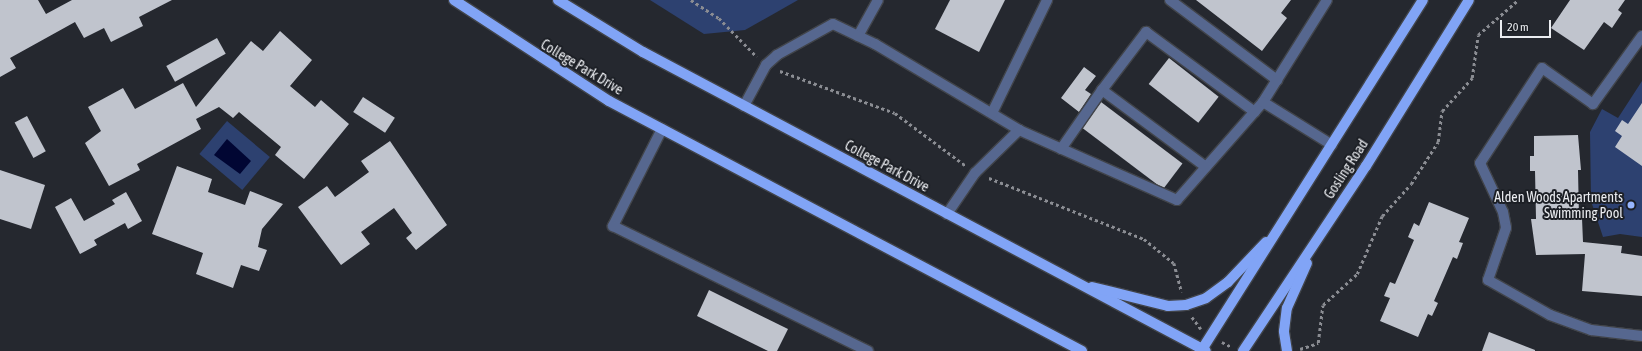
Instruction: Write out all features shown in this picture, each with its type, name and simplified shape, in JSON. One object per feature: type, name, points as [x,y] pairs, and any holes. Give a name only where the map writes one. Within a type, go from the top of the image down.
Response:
[{"type":"main road","name":"College Park Drive","points":[[454,0],[559,71],[662,129],[1082,351]]},
{"type":"main road","name":"College Park Drive","points":[[558,0],[643,52],[1203,350]]},
{"type":"main road","name":"Gosling Road","points":[[1203,350],[1423,0]]},
{"type":"main road","name":"Gosling Road","points":[[1243,351],[1316,241],[1470,0]]},
{"type":"main road","points":[[1076,282],[1168,306],[1186,306],[1206,298],[1228,282],[1281,226]]},
{"type":"main road","points":[[1287,351],[1284,331],[1288,308],[1316,241]]},
{"type":"lane","points":[[858,36],[878,0]]},
{"type":"lane","points":[[992,113],[1047,0]]},
{"type":"lane","points":[[1170,0],[1277,80]]},
{"type":"lane","points":[[744,106],[766,66],[776,55],[833,24],[858,36],[1019,130],[1177,200],[1263,102],[1328,0]]},
{"type":"lane","points":[[1061,149],[1102,90],[1146,32],[1255,112]]},
{"type":"lane","points":[[1642,36],[1593,104],[1542,68],[1480,163],[1504,212],[1506,228],[1488,280],[1550,315],[1591,330],[1642,336]]},
{"type":"lane","points":[[1102,90],[1206,168]]},
{"type":"lane","points":[[1263,102],[1332,145]]},
{"type":"lane","points":[[662,129],[613,226],[868,351]]},
{"type":"lane","points":[[947,214],[975,173],[1019,130]]},
{"type":"path","points":[[1293,351],[1318,343],[1323,305],[1357,274],[1382,216],[1410,184],[1438,142],[1442,111],[1472,78],[1478,35],[1518,0]]},
{"type":"shaded area","points":[[650,0],[798,0],[745,30],[704,34]]},
{"type":"shaded area","points":[[1642,81],[1642,237],[1620,234],[1603,237],[1591,201],[1590,132],[1602,109],[1618,118]]},
{"type":"shaded area","points":[[227,121],[270,157],[242,190],[199,154]]},
{"type":"shaded area","points":[[227,139],[251,161],[240,174],[214,155]]},
{"type":"building","points":[[0,0],[38,0],[46,14],[72,0],[172,0],[139,17],[143,26],[111,42],[104,28],[84,38],[75,22],[10,58],[16,68],[0,77]]},
{"type":"building","points":[[950,0],[1005,0],[979,52],[935,29]]},
{"type":"building","points":[[1196,0],[1291,0],[1281,13],[1287,18],[1262,51]]},
{"type":"building","points":[[1570,0],[1625,0],[1618,10],[1622,13],[1612,28],[1604,22],[1584,50],[1551,28]]},
{"type":"building","points":[[280,31],[312,60],[290,86],[315,107],[321,100],[349,124],[304,179],[275,155],[281,147],[239,112],[233,118],[219,107],[196,119],[201,129],[137,164],[140,170],[109,186],[85,143],[101,131],[88,107],[123,88],[135,109],[183,83],[196,107],[251,41],[263,51]]},
{"type":"building","points":[[217,38],[226,54],[175,82],[166,66]]},
{"type":"building","points":[[1169,58],[1219,97],[1198,123],[1149,84]]},
{"type":"building","points":[[1084,67],[1096,76],[1085,90],[1091,94],[1079,112],[1061,98]]},
{"type":"building","points":[[363,97],[395,118],[385,133],[353,112]]},
{"type":"building","points":[[1101,102],[1182,163],[1163,189],[1082,128]]},
{"type":"building","points":[[1642,103],[1642,166],[1615,147],[1622,136],[1615,131],[1622,120],[1628,124]]},
{"type":"building","points":[[27,116],[46,151],[33,158],[15,123]]},
{"type":"building","points":[[1578,135],[1581,170],[1578,170],[1579,218],[1582,218],[1583,242],[1622,246],[1621,253],[1642,256],[1642,296],[1582,291],[1585,254],[1536,255],[1531,219],[1536,219],[1535,171],[1530,171],[1530,156],[1534,156],[1534,136]]},
{"type":"building","points":[[390,141],[447,225],[416,250],[406,238],[412,233],[394,208],[361,232],[370,244],[341,265],[298,207],[327,186],[335,197],[369,172],[361,161]]},
{"type":"building","points":[[177,166],[212,179],[208,192],[245,205],[250,191],[283,204],[262,229],[258,247],[267,250],[259,271],[241,265],[233,288],[196,274],[203,253],[152,234]]},
{"type":"building","points":[[0,170],[45,185],[31,229],[0,219]]},
{"type":"building","points":[[126,192],[142,221],[128,229],[125,223],[94,240],[97,245],[80,254],[55,207],[71,198],[84,221],[115,204],[112,200]]},
{"type":"building","points":[[1429,202],[1469,218],[1459,242],[1463,243],[1457,259],[1453,257],[1434,301],[1438,303],[1432,316],[1428,314],[1418,337],[1380,321],[1390,298],[1384,296],[1390,282],[1395,284],[1414,240],[1408,237],[1414,223],[1419,226]]},
{"type":"building","points":[[709,290],[788,329],[777,351],[768,351],[697,316]]},
{"type":"building","points":[[1489,332],[1535,350],[1535,351],[1482,351]]},
{"type":"place","name":"Alden Woods Apartments Swimming Pool","points":[[1631,205]]}]
